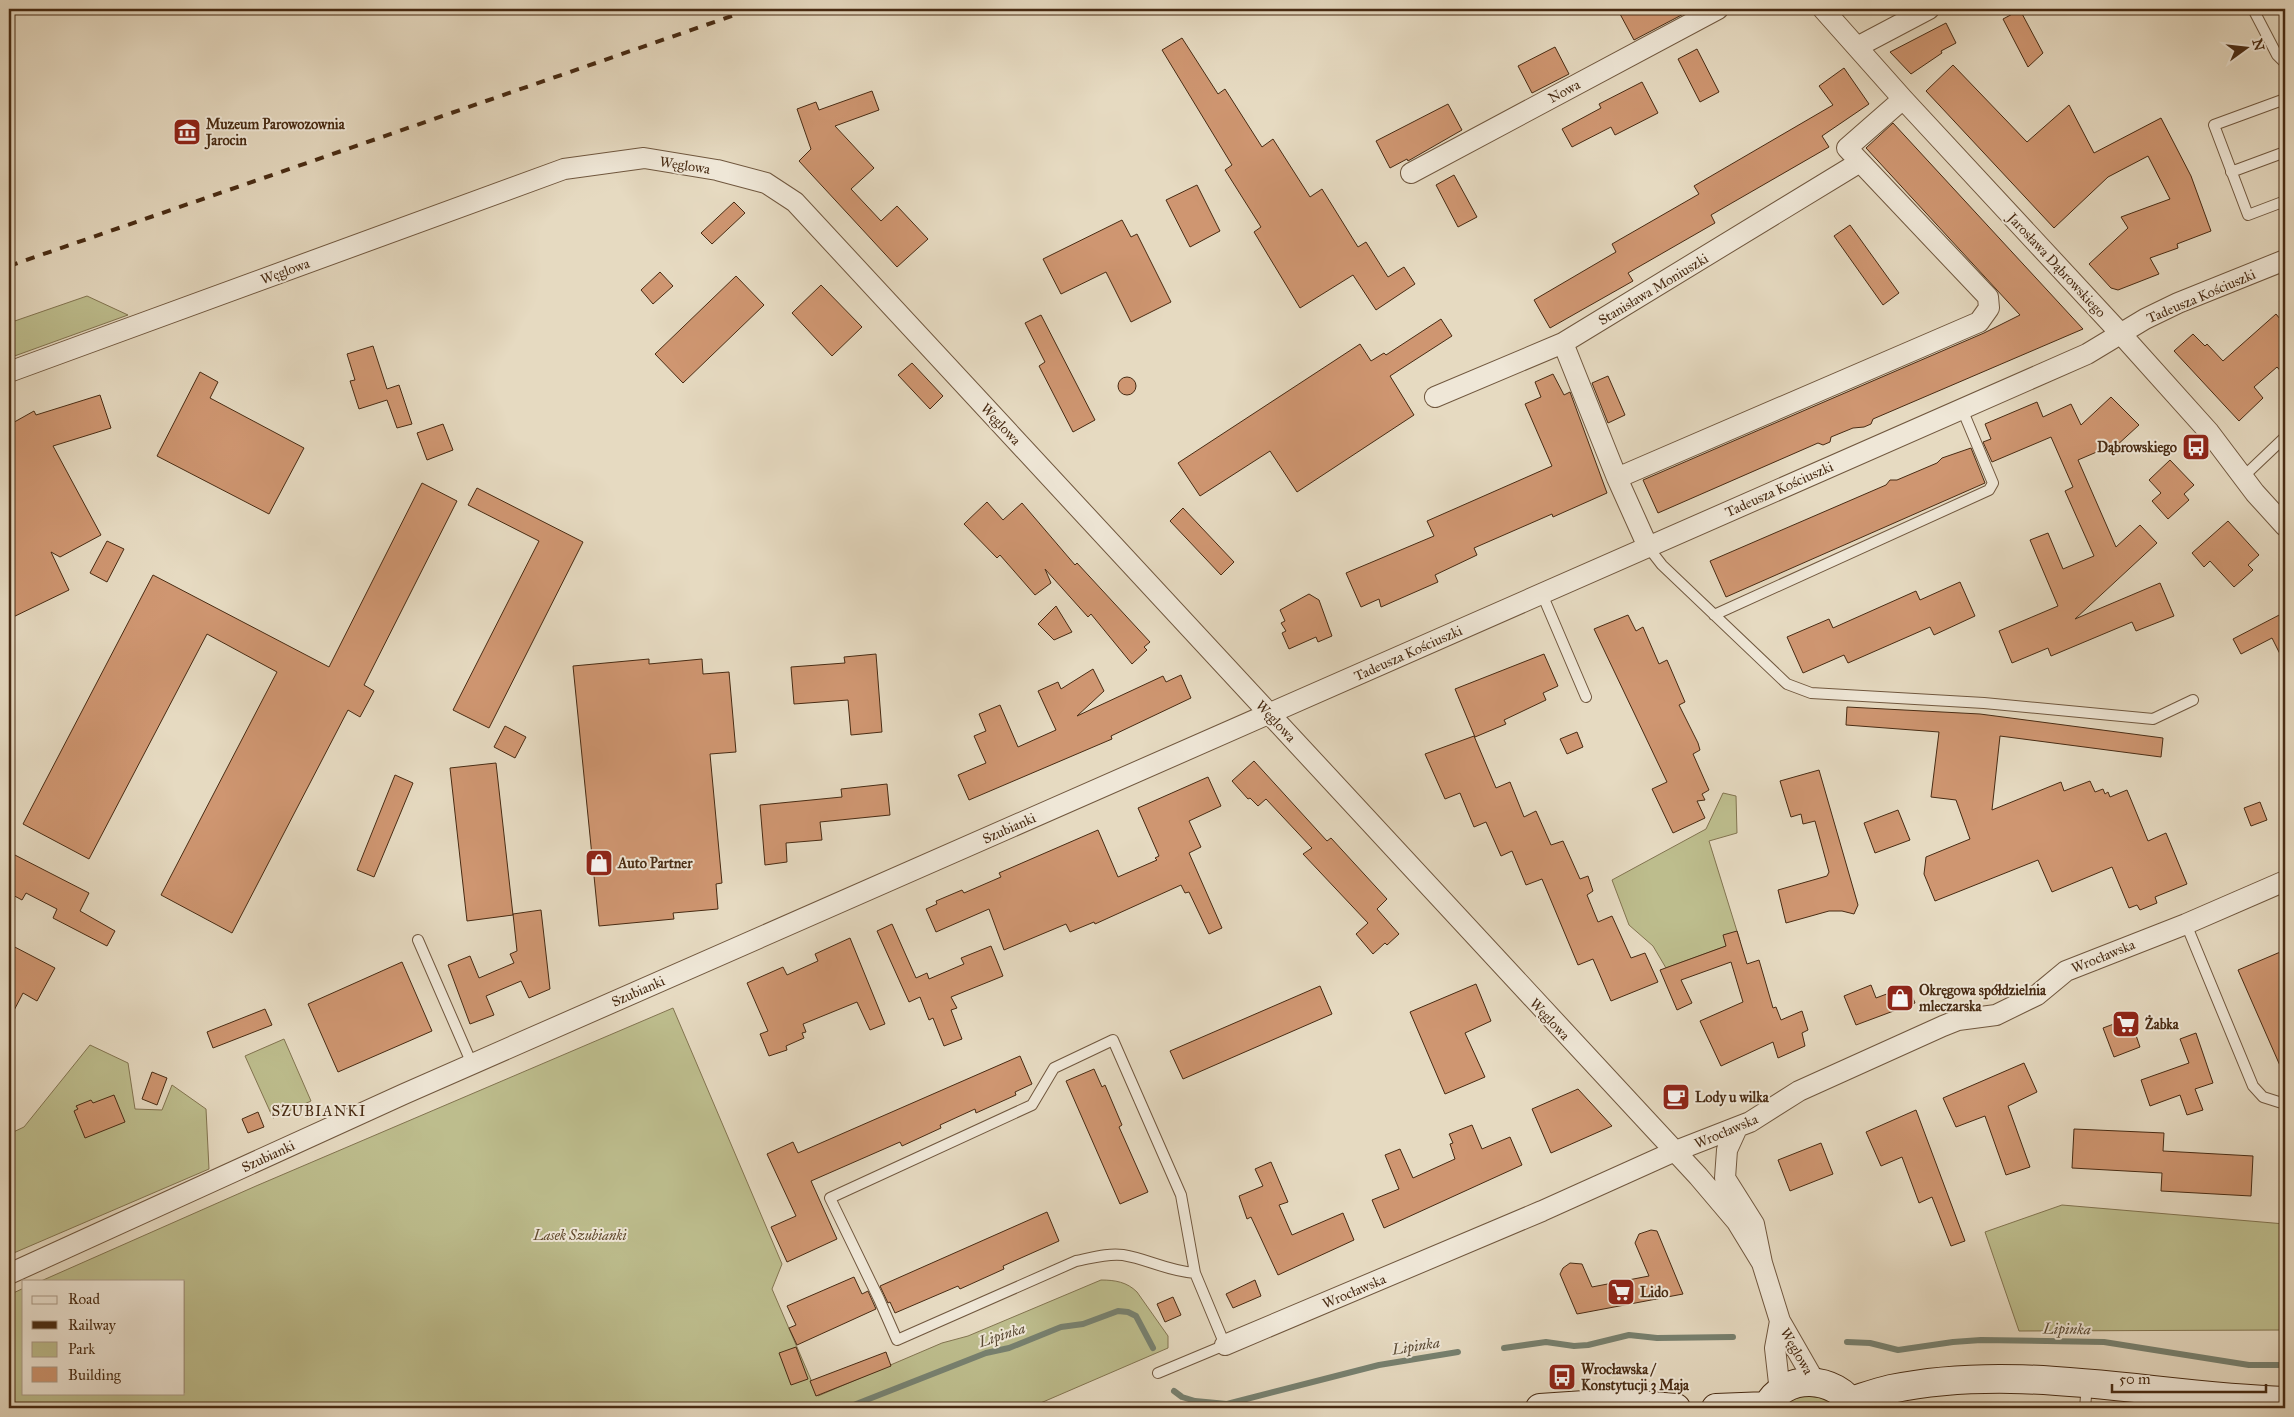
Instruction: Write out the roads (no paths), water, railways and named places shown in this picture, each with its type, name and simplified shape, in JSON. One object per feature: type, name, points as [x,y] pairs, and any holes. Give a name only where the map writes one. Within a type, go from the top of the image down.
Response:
[{"type":"street","name":"Nowa","points":[[1411,173],[1718,9]]},
{"type":"street","name":"Jarosława Dąbrowskiego","points":[[1823,9],[1903,99],[2121,334],[2209,432],[2243,477],[2285,526]]},
{"type":"street","points":[[1857,47],[1929,9]]},
{"type":"street","points":[[1617,478],[1980,322],[1989,308],[1988,297],[1847,148],[1903,99]]},
{"type":"street","name":"Węglowa","points":[[9,372],[564,169],[644,158],[717,170],[766,183],[795,202],[1270,714],[1737,1222],[1762,1263]]},
{"type":"street","name":"Stanisława Moniuszki","points":[[1435,398],[1563,343],[1860,162]]},
{"type":"street","name":"Tadeusza Kościuszki","points":[[1270,714],[2087,354],[2178,303],[2285,260]]},
{"type":"street","points":[[1563,343],[1617,478],[1648,547]]},
{"type":"street","name":"Szubianki","points":[[9,1274],[472,1064],[1270,714]]},
{"type":"street","name":"Wrocławska","points":[[1226,1344],[1542,1212],[1673,1152],[1737,1128],[1763,1115],[1786,1098],[1808,1087],[1952,1022],[1991,1016],[2006,1010],[2037,995],[2066,971],[2186,924],[2285,881]]},
{"type":"street","name":"Węglowa","points":[[1737,1128],[1727,1150],[1725,1178],[1754,1224],[1762,1263],[1780,1321],[1815,1382]]},
{"type":"street","name":"Węglowa","points":[[1771,1402],[1775,1348],[1780,1321]]},
{"type":"street","points":[[1716,1408],[1771,1402],[1790,1386],[1815,1382],[1835,1388],[1853,1405],[1890,1389],[1983,1378],[2086,1396],[2206,1397],[2285,1401]]},
{"type":"street","points":[[1895,1408],[1933,1383]]},
{"type":"street","points":[[1540,1408],[1615,1403],[1676,1408]]},
{"type":"lane","points":[[2254,9],[2277,55],[2285,64]]},
{"type":"lane","points":[[2285,99],[2214,125],[2248,215],[2285,201]]},
{"type":"lane","points":[[2231,172],[2285,152]]},
{"type":"lane","points":[[1714,615],[1989,490],[1993,483],[1962,409]]},
{"type":"lane","points":[[2243,477],[2285,437]]},
{"type":"lane","points":[[1648,547],[1662,565],[1787,684],[1811,692],[1984,702],[2153,718],[2193,700]]},
{"type":"lane","points":[[1542,594],[1586,697]]},
{"type":"lane","points":[[2186,924],[2253,1086],[2263,1097],[2285,1104]]},
{"type":"lane","points":[[418,940],[472,1064]]},
{"type":"lane","points":[[1194,1273],[1175,1271],[1122,1255],[1104,1255],[1076,1262],[897,1340],[880,1298],[830,1198],[1032,1105],[1054,1068],[1113,1040],[1181,1194],[1194,1273],[1226,1344]]},
{"type":"lane","name":"Wrocławska","points":[[1158,1373],[1226,1344]]},
{"type":"waterway","name":"Lipinka","points":[[846,1408],[986,1353],[1009,1348],[1061,1327],[1083,1324],[1118,1311],[1128,1312],[1136,1316],[1153,1348]]},
{"type":"waterway","name":"Lipinka","points":[[1504,1348],[1546,1342],[1574,1346],[1588,1345],[1629,1335],[1657,1338],[1733,1337]]},
{"type":"waterway","name":"Lipinka","points":[[1847,1342],[1870,1343],[1898,1350],[1981,1340],[2104,1342],[2249,1365],[2285,1365]]},
{"type":"waterway","name":"Lipinka","points":[[1174,1391],[1182,1397],[1195,1401],[1227,1404],[1379,1365],[1458,1352]]},
{"type":"railway","points":[[9,266],[752,9]]},
{"type":"place","name":"Muzeum Parowozownia Jarocin","points":[[187,132]]},
{"type":"place","name":"Dąbrowskiego","points":[[2196,447]]},
{"type":"place","name":"Auto Partner","points":[[599,863]]},
{"type":"place","name":"Okręgowa spółdzielnia mleczarska","points":[[1900,998]]},
{"type":"place","name":"Żabka","points":[[2126,1024]]},
{"type":"place","name":"Lody u wilka","points":[[1676,1097]]},
{"type":"place","name":"Lido","points":[[1621,1292]]},
{"type":"place","name":"Wrocławska / Konstytucji 3 Maja","points":[[1562,1377]]},
{"type":"district","name":"SZUBIANKI","points":[[319,1111]]},
{"type":"park label","name":"Lasek Szubianki","points":[[580,1235]]}]
